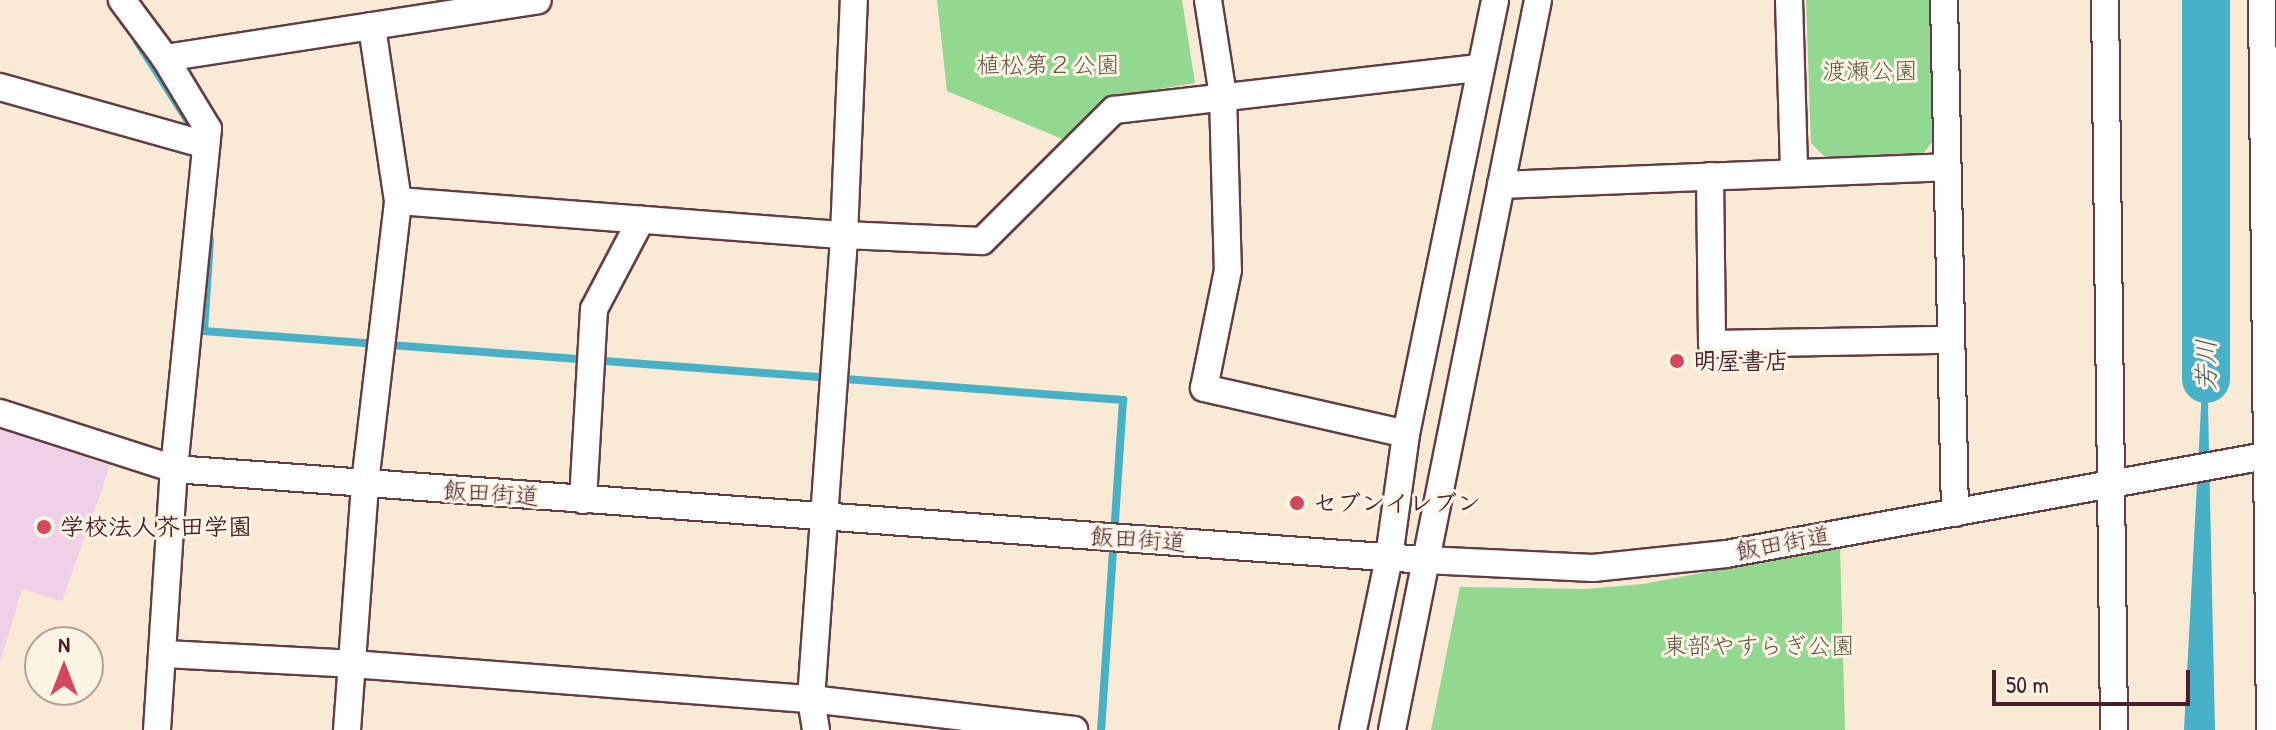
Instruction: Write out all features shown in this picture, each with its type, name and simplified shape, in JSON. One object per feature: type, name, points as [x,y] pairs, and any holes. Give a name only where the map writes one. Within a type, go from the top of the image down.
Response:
[{"type":"street","points":[[122,0],[165,58],[208,129],[174,469],[157,730]]},
{"type":"street","points":[[165,58],[538,0]]},
{"type":"street","points":[[816,730],[811,699],[844,235],[854,0]]},
{"type":"street","points":[[1208,0],[1223,96],[1228,270],[1204,388],[1406,434]]},
{"type":"street","points":[[1353,730],[1389,557],[1406,434],[1495,0]]},
{"type":"street","points":[[1392,730],[1538,0]]},
{"type":"street","points":[[1789,0],[1794,173]]},
{"type":"street","points":[[1944,0],[1945,167],[1955,513]]},
{"type":"street","points":[[2105,0],[2114,730]]},
{"type":"street","points":[[2262,0],[2270,455],[2270,730]]},
{"type":"street","points":[[347,730],[365,483],[398,201],[372,26]]},
{"type":"street","points":[[398,201],[844,235],[982,241],[1114,110],[1479,68]]},
{"type":"street","points":[[0,87],[206,145]]},
{"type":"street","points":[[1501,185],[1945,167]]},
{"type":"street","points":[[1710,176],[1712,344],[1950,340]]},
{"type":"street","points":[[583,500],[594,309],[641,220]]},
{"type":"street","name":"飯田街道","points":[[0,413],[174,469],[1425,560],[1593,568],[1726,554],[2270,455]]},
{"type":"street","points":[[164,654],[352,664],[811,699],[1074,730]]},
{"type":"shaded area","name":"学校法人芥田学園","points":[[0,428],[110,466],[62,601],[22,589],[0,663]]},
{"type":"green space","name":"植松第２公園","points":[[937,0],[1182,0],[1195,83],[1106,98],[1067,141],[947,91]]},
{"type":"green space","name":"渡瀬公園","points":[[1806,0],[1930,0],[1932,142],[1923,154],[1825,157],[1811,143]]},
{"type":"green space","name":"東部やすらぎ公園","points":[[1840,547],[1845,730],[1431,730],[1460,587],[1586,589],[1643,584]]},
{"type":"water","points":[[2206,312],[2215,730],[2184,730]]},
{"type":"waterway","name":"芳川","points":[[2206,0],[2206,379]]},
{"type":"waterway","points":[[137,41],[188,121]]},
{"type":"waterway","points":[[210,240],[204,331],[1123,400],[1101,730]]},
{"type":"place","name":"明屋書店","points":[[1677,361]]},
{"type":"place","name":"セブンイレブン","points":[[1297,503]]},
{"type":"place","name":"学校法人芥田学園","points":[[44,527]]}]
